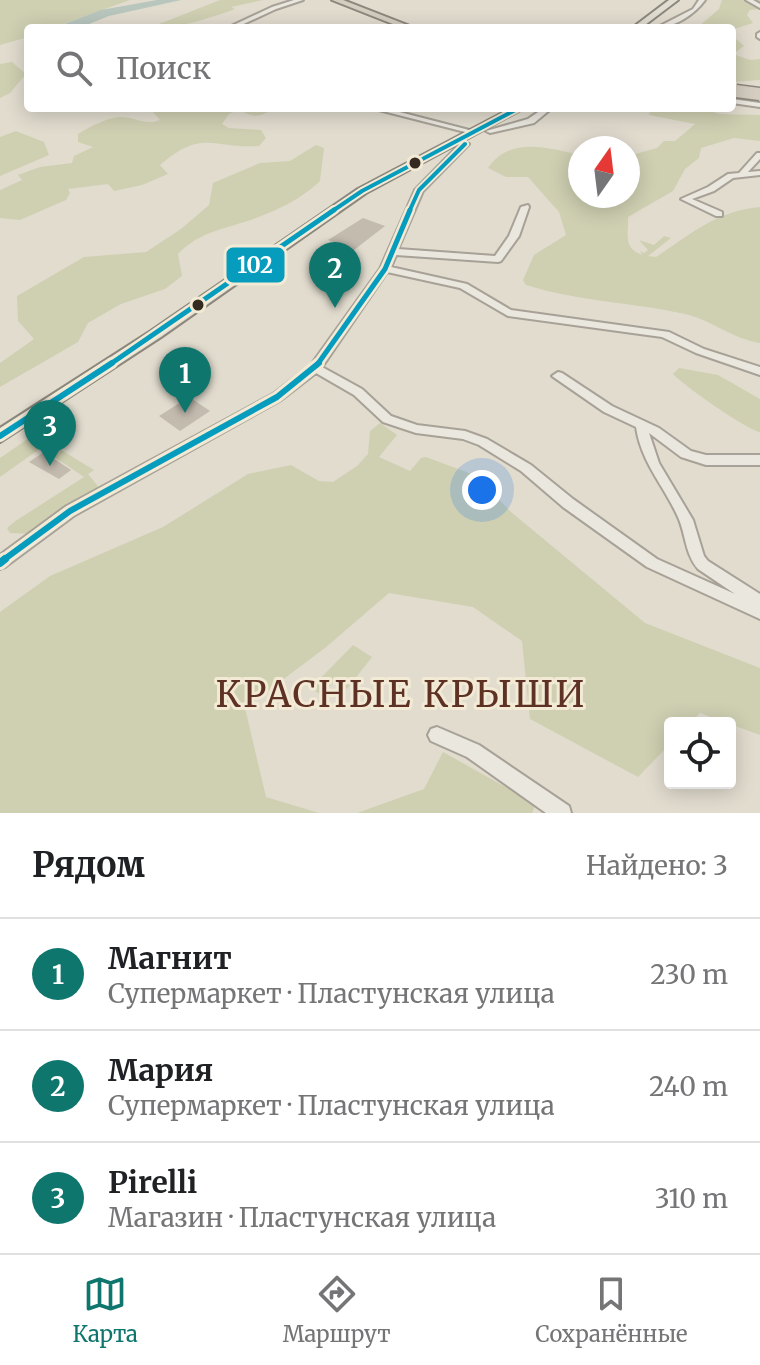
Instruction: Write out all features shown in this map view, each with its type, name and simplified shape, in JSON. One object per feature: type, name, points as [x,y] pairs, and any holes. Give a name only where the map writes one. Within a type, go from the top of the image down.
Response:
[{"type":"highway","points":[[336,0],[400,24]]},
{"type":"highway","points":[[736,92],[760,93]]},
{"type":"main road","points":[[641,24],[674,0]]},
{"type":"main road","points":[[0,436],[179,318],[362,191],[511,112]]},
{"type":"street","points":[[240,24],[300,0]]},
{"type":"street","points":[[667,24],[699,7],[702,0]]},
{"type":"street","points":[[749,0],[760,6]]},
{"type":"street","points":[[736,102],[760,105]]},
{"type":"street","points":[[391,112],[473,132]]},
{"type":"street","points":[[490,131],[531,121],[543,112]]},
{"type":"street","points":[[0,563],[70,511],[277,397],[315,368],[385,269],[419,190],[465,144]]},
{"type":"street","points":[[743,172],[760,155]]},
{"type":"street","points":[[719,214],[685,199],[711,189],[731,176],[743,172],[760,173]]},
{"type":"street","points":[[394,252],[461,259],[498,259],[514,236],[525,207]]},
{"type":"street","points":[[385,269],[463,286],[508,313],[665,334],[700,351],[760,371]]},
{"type":"street","points":[[315,368],[358,392],[387,419],[416,429],[465,435],[483,442],[526,468],[652,563],[760,612]]},
{"type":"street","points":[[558,376],[608,409],[655,431],[677,450],[693,457],[760,460]]},
{"type":"street","points":[[642,425],[648,454],[685,519],[696,557],[760,602]]},
{"type":"street","points":[[437,735],[473,751],[562,813]]},
{"type":"green space","points":[[0,0],[130,0],[63,24],[24,24],[24,38],[0,45]]},
{"type":"green space","points":[[220,0],[263,0],[231,7],[235,9],[192,23],[159,24]]},
{"type":"green space","points":[[722,0],[760,0],[760,9],[750,10],[747,15],[753,23],[736,28],[736,24],[702,24],[719,9]]},
{"type":"green space","points":[[736,39],[744,46],[736,52]]},
{"type":"green space","points":[[736,55],[750,60],[760,59],[760,80],[736,82]]},
{"type":"green space","points":[[12,62],[24,72],[24,76],[10,93],[0,98],[0,64]]},
{"type":"green space","points":[[153,112],[233,112],[222,124],[229,128],[261,130],[266,138],[259,146],[208,143],[187,147],[160,165],[168,174],[142,185],[114,191],[108,184],[68,189],[70,193],[66,200],[20,220],[0,218],[0,190],[22,180],[18,175],[40,167],[72,163],[74,156],[93,147],[78,142],[78,134],[116,117],[145,122],[160,120]]},
{"type":"green space","points":[[244,112],[268,112],[258,116]]},
{"type":"green space","points":[[650,112],[713,112],[760,115],[760,141],[734,138],[701,148],[699,158],[685,169],[673,191],[628,217],[629,244],[642,255],[640,251],[644,253],[648,250],[639,240],[654,245],[664,236],[671,238],[648,256],[656,257],[717,219],[760,207],[760,343],[685,314],[566,295],[526,285],[523,280],[534,255],[566,235],[559,212],[528,177],[506,177],[488,168],[497,158],[507,151],[530,147],[568,153],[568,208],[640,208],[640,153],[657,148],[664,141],[675,141],[695,124],[649,115]]},
{"type":"green space","points":[[16,131],[44,142],[49,155],[0,176],[0,137]]},
{"type":"green space","points":[[316,145],[324,148],[320,181],[305,193],[273,211],[196,240],[178,254],[182,276],[165,289],[121,304],[88,323],[78,342],[0,387],[0,363],[34,339],[18,321],[17,296],[84,257],[146,252],[181,229],[209,205],[213,183],[260,163],[290,161]]},
{"type":"green space","points":[[679,368],[718,375],[760,399],[760,432],[729,416],[689,387],[673,374]]},
{"type":"green space","points":[[380,423],[397,435],[379,457],[410,471],[421,458],[426,457],[477,476],[511,512],[645,623],[760,668],[760,735],[736,726],[736,717],[711,717],[700,713],[696,717],[664,717],[664,750],[638,777],[530,719],[522,641],[473,607],[389,593],[325,648],[245,708],[266,797],[319,813],[0,813],[0,612],[50,576],[163,527],[248,474],[291,465],[319,481],[333,482],[357,466],[368,454],[370,431]]},
{"type":"green space","points":[[35,434],[94,470],[88,474],[101,490],[34,534],[10,533],[7,528],[14,522],[84,477],[41,448],[0,477],[0,458]]},
{"type":"green space","points":[[353,645],[372,657],[347,689],[335,681],[321,695],[311,688]]},
{"type":"green space","points":[[443,752],[536,804],[532,813],[357,813],[424,789]]},
{"type":"shaded area","points":[[157,0],[181,0],[109,16],[89,24],[64,24],[101,10]]},
{"type":"building","points":[[363,218],[385,226],[354,250],[328,240]]},
{"type":"building","points":[[189,397],[210,411],[180,431],[159,416]]},
{"type":"building","points":[[44,452],[71,470],[59,479],[29,462]]},
{"type":"transit line","name":"102","points":[[0,436],[156,334],[362,191],[511,112]]},
{"type":"transit line","name":"102","points":[[0,563],[70,511],[277,397],[315,368],[385,269],[419,190],[465,144]]},
{"type":"place","name":"Мария","points":[[335,308]]},
{"type":"place","name":"Магнит","points":[[185,413]]},
{"type":"place","name":"Pirelli","points":[[50,466]]},
{"type":"district","name":"КРАСНЫЕ КРЫШИ","points":[[401,694]]}]
